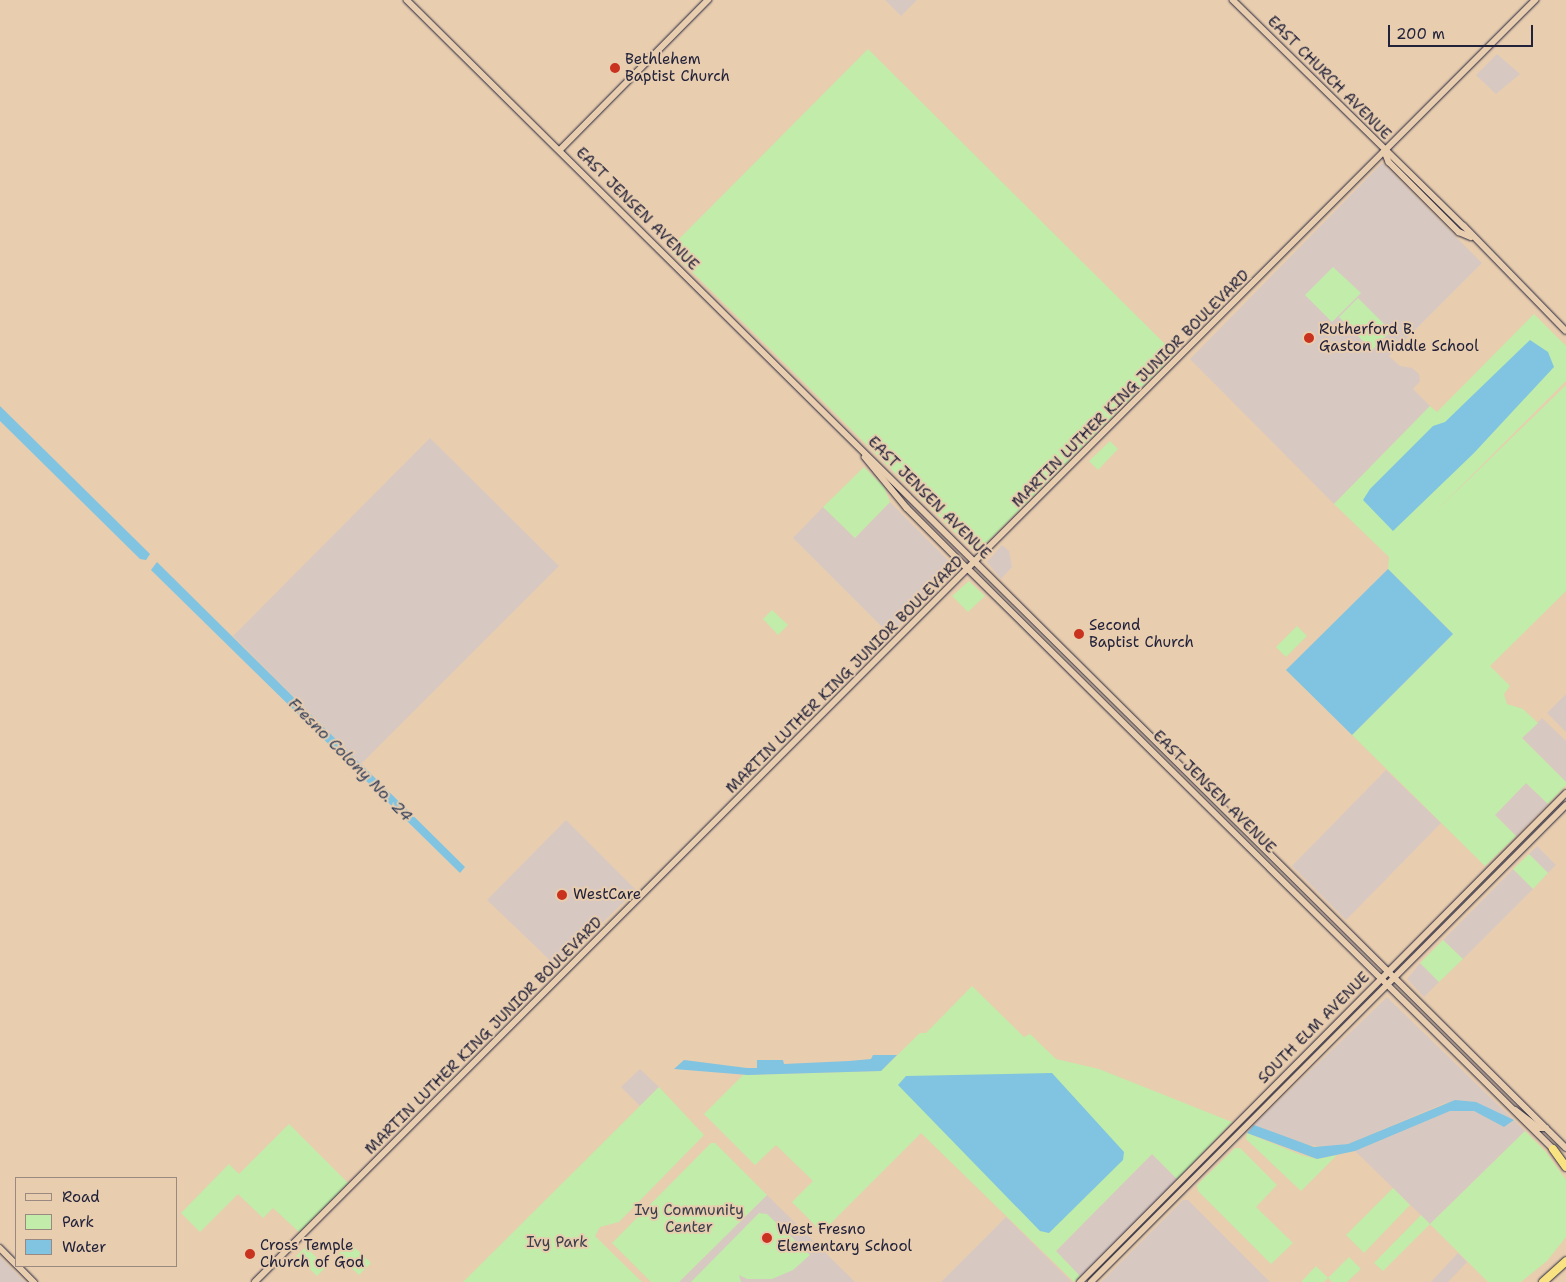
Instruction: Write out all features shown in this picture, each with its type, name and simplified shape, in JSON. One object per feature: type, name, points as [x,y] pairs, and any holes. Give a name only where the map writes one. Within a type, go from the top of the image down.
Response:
[{"type":"highway","points":[[1553,1149],[1566,1167]]},
{"type":"highway","points":[[1543,1282],[1566,1261]]},
{"type":"main road","name":"EAST JENSEN AVENUE","points":[[975,562],[1566,1148]]},
{"type":"main road","name":"EAST JENSEN AVENUE","points":[[968,569],[1566,1162]]},
{"type":"main road","name":"SOUTH ELM AVENUE","points":[[1080,1282],[1566,793]]},
{"type":"main road","name":"SOUTH ELM AVENUE","points":[[1091,1282],[1566,805]]},
{"type":"main road","points":[[1463,1060],[1473,1062],[1487,1075],[1495,1078]]},
{"type":"main road","points":[[1514,1110],[1523,1113],[1539,1128],[1546,1128]]},
{"type":"street","name":"EAST JENSEN AVENUE","points":[[407,0],[975,562]]},
{"type":"street","points":[[560,150],[708,0]]},
{"type":"street","name":"EAST CHURCH AVENUE","points":[[1234,0],[1385,152],[1464,226],[1471,237],[1566,331]]},
{"type":"street","name":"MARTIN LUTHER KING JUNIOR BOULEVARD","points":[[255,1282],[1535,0]]},
{"type":"street","name":"EAST JENSEN AVENUE","points":[[849,437],[907,508],[968,569]]},
{"type":"street","points":[[0,1248],[15,1263]]},
{"type":"street","points":[[19,1267],[34,1282]]},
{"type":"shaded area","points":[[885,0],[917,0],[901,16]]},
{"type":"shaded area","points":[[1497,54],[1520,74],[1496,94],[1476,75]]},
{"type":"shaded area","name":"Rutherford B. Gaston Middle School","points":[[1382,163],[1482,263],[1389,356],[1400,366],[1412,368],[1419,374],[1420,381],[1413,389],[1430,406],[1334,504],[1190,359]]},
{"type":"shaded area","points":[[430,438],[559,566],[361,764],[233,636]]},
{"type":"shaded area","points":[[890,502],[956,568],[890,635],[793,538],[823,507],[855,538]]},
{"type":"shaded area","points":[[1002,545],[1009,551],[1012,567],[1001,579],[987,562]]},
{"type":"shaded area","points":[[1566,694],[1566,732],[1547,713]]},
{"type":"shaded area","points":[[1542,718],[1566,741],[1566,782],[1522,738]]},
{"type":"shaded area","points":[[1386,770],[1441,823],[1346,920],[1292,866]]},
{"type":"shaded area","points":[[1526,783],[1548,804],[1516,836],[1495,815]]},
{"type":"shaded area","name":"WestCare","points":[[566,820],[636,890],[557,967],[487,900]]},
{"type":"shaded area","points":[[1537,846],[1556,865],[1548,873],[1529,854]]},
{"type":"shaded area","points":[[1513,869],[1533,889],[1463,959],[1443,940]]},
{"type":"shaded area","points":[[1420,963],[1439,982],[1424,997],[1407,979]]},
{"type":"shaded area","points":[[1387,997],[1525,1131],[1430,1224],[1355,1151],[1450,1111],[1474,1111],[1504,1127],[1513,1121],[1445,1103],[1348,1144],[1322,1147],[1306,1144],[1254,1125]]},
{"type":"shaded area","points":[[640,1069],[659,1087],[640,1106],[621,1087]]},
{"type":"shaded area","points":[[1152,1154],[1177,1179],[1080,1276],[1056,1251]]},
{"type":"shaded area","name":"West Fresno Elementary School","points":[[767,1195],[855,1282],[679,1282]]},
{"type":"shaded area","points":[[1183,1200],[1188,1200],[1270,1282],[1101,1282]]},
{"type":"shaded area","points":[[1006,1217],[1072,1282],[941,1282]]},
{"type":"shaded area","points":[[1458,1253],[1467,1262],[1448,1282],[1431,1282]]},
{"type":"shaded area","points":[[0,1257],[25,1282],[0,1282]]},
{"type":"green space","points":[[868,49],[1175,354],[976,553],[672,252],[673,245]]},
{"type":"green space","points":[[1333,267],[1361,293],[1332,322],[1305,295]]},
{"type":"green space","points":[[1358,298],[1391,331],[1372,350],[1339,317]]},
{"type":"green space","points":[[1534,314],[1566,346],[1566,381],[1431,516],[1566,385],[1566,591],[1490,666],[1510,686],[1504,694],[1507,704],[1523,709],[1538,723],[1522,738],[1566,782],[1566,785],[1548,804],[1526,783],[1495,815],[1516,836],[1485,866],[1352,735],[1453,634],[1388,569],[1389,557],[1334,504],[1430,406],[1437,412]]},
{"type":"green space","points":[[1110,441],[1118,449],[1098,470],[1089,461]]},
{"type":"green space","points":[[864,467],[884,487],[890,502],[855,538],[823,507]]},
{"type":"green space","points":[[969,581],[985,596],[968,612],[952,596]]},
{"type":"green space","points":[[772,610],[788,625],[778,635],[763,619]]},
{"type":"green space","points":[[1297,626],[1307,636],[1286,657],[1276,647]]},
{"type":"green space","points":[[1529,854],[1548,873],[1533,889],[1513,869]]},
{"type":"green space","points":[[1443,940],[1463,959],[1439,982],[1420,963]]},
{"type":"green space","points":[[972,986],[1024,1037],[1030,1034],[1056,1059],[1099,1069],[1232,1122],[1177,1179],[1152,1154],[1056,1251],[1080,1276],[1074,1282],[921,1133],[822,1232],[792,1202],[813,1181],[776,1145],[755,1165],[704,1114],[743,1075],[881,1071],[920,1033],[926,1033]]},
{"type":"green space","name":"Ivy Park","points":[[659,1087],[704,1135],[619,1222],[600,1227],[595,1236],[642,1282],[463,1282]]},
{"type":"green space","points":[[289,1124],[348,1183],[299,1232],[273,1208],[263,1218],[238,1194],[200,1232],[181,1213],[229,1164],[239,1174]]},
{"type":"green space","points":[[1525,1131],[1546,1152],[1566,1180],[1566,1237],[1547,1261],[1521,1282],[1488,1282],[1430,1224]]},
{"type":"green space","points":[[1247,1133],[1301,1155],[1317,1159],[1337,1155],[1301,1191],[1246,1139]]},
{"type":"green space","name":"Ivy Community Center","points":[[711,1143],[715,1143],[767,1195],[679,1282],[651,1282],[612,1243]]},
{"type":"green space","points":[[1235,1148],[1240,1148],[1277,1185],[1256,1207],[1293,1243],[1271,1264],[1198,1191],[1197,1185]]},
{"type":"green space","points":[[1393,1188],[1410,1205],[1364,1253],[1346,1235]]},
{"type":"green space","points":[[759,1213],[767,1214],[810,1255],[793,1270],[772,1279],[747,1279],[739,1275],[741,1282],[691,1282]]},
{"type":"green space","points":[[1421,1215],[1430,1224],[1383,1271],[1374,1263]]},
{"type":"green space","points":[[350,1243],[371,1263],[359,1275],[338,1255]]},
{"type":"green space","points":[[306,1247],[326,1267],[317,1276],[296,1256]]},
{"type":"green space","points":[[1349,1257],[1361,1269],[1347,1282],[1332,1282],[1328,1278]]},
{"type":"green space","points":[[1316,1266],[1328,1278],[1324,1282],[1301,1282]]},
{"type":"water","points":[[1530,340],[1548,352],[1554,367],[1474,453],[1393,531],[1363,500],[1370,489],[1433,426],[1445,422]]},
{"type":"water","points":[[0,406],[150,554],[146,560],[140,559],[0,421]]},
{"type":"water","name":"Fresno Colony No. 24","points":[[157,562],[465,867],[460,873],[151,570]]},
{"type":"water","points":[[1388,569],[1453,634],[1352,735],[1286,670]]},
{"type":"water","points":[[873,1055],[897,1055],[881,1071],[748,1075],[674,1069],[684,1060],[757,1068],[757,1060],[783,1060],[784,1064],[871,1059]]},
{"type":"water","points":[[1052,1073],[1124,1152],[1123,1160],[1049,1233],[1040,1231],[898,1085],[906,1076]]},
{"type":"water","points":[[1455,1100],[1476,1102],[1514,1120],[1504,1127],[1474,1111],[1450,1111],[1355,1151],[1317,1159],[1247,1133],[1254,1125],[1314,1147],[1348,1144]]},
{"type":"place","name":"Bethlehem Baptist Church","points":[[615,68]]},
{"type":"place","name":"Rutherford B. Gaston Middle School","points":[[1309,338]]},
{"type":"place","name":"Second Baptist Church","points":[[1079,634]]},
{"type":"place","name":"WestCare","points":[[562,895]]},
{"type":"place","name":"West Fresno Elementary School","points":[[767,1238]]},
{"type":"place","name":"Cross Temple Church of God","points":[[250,1254]]}]
